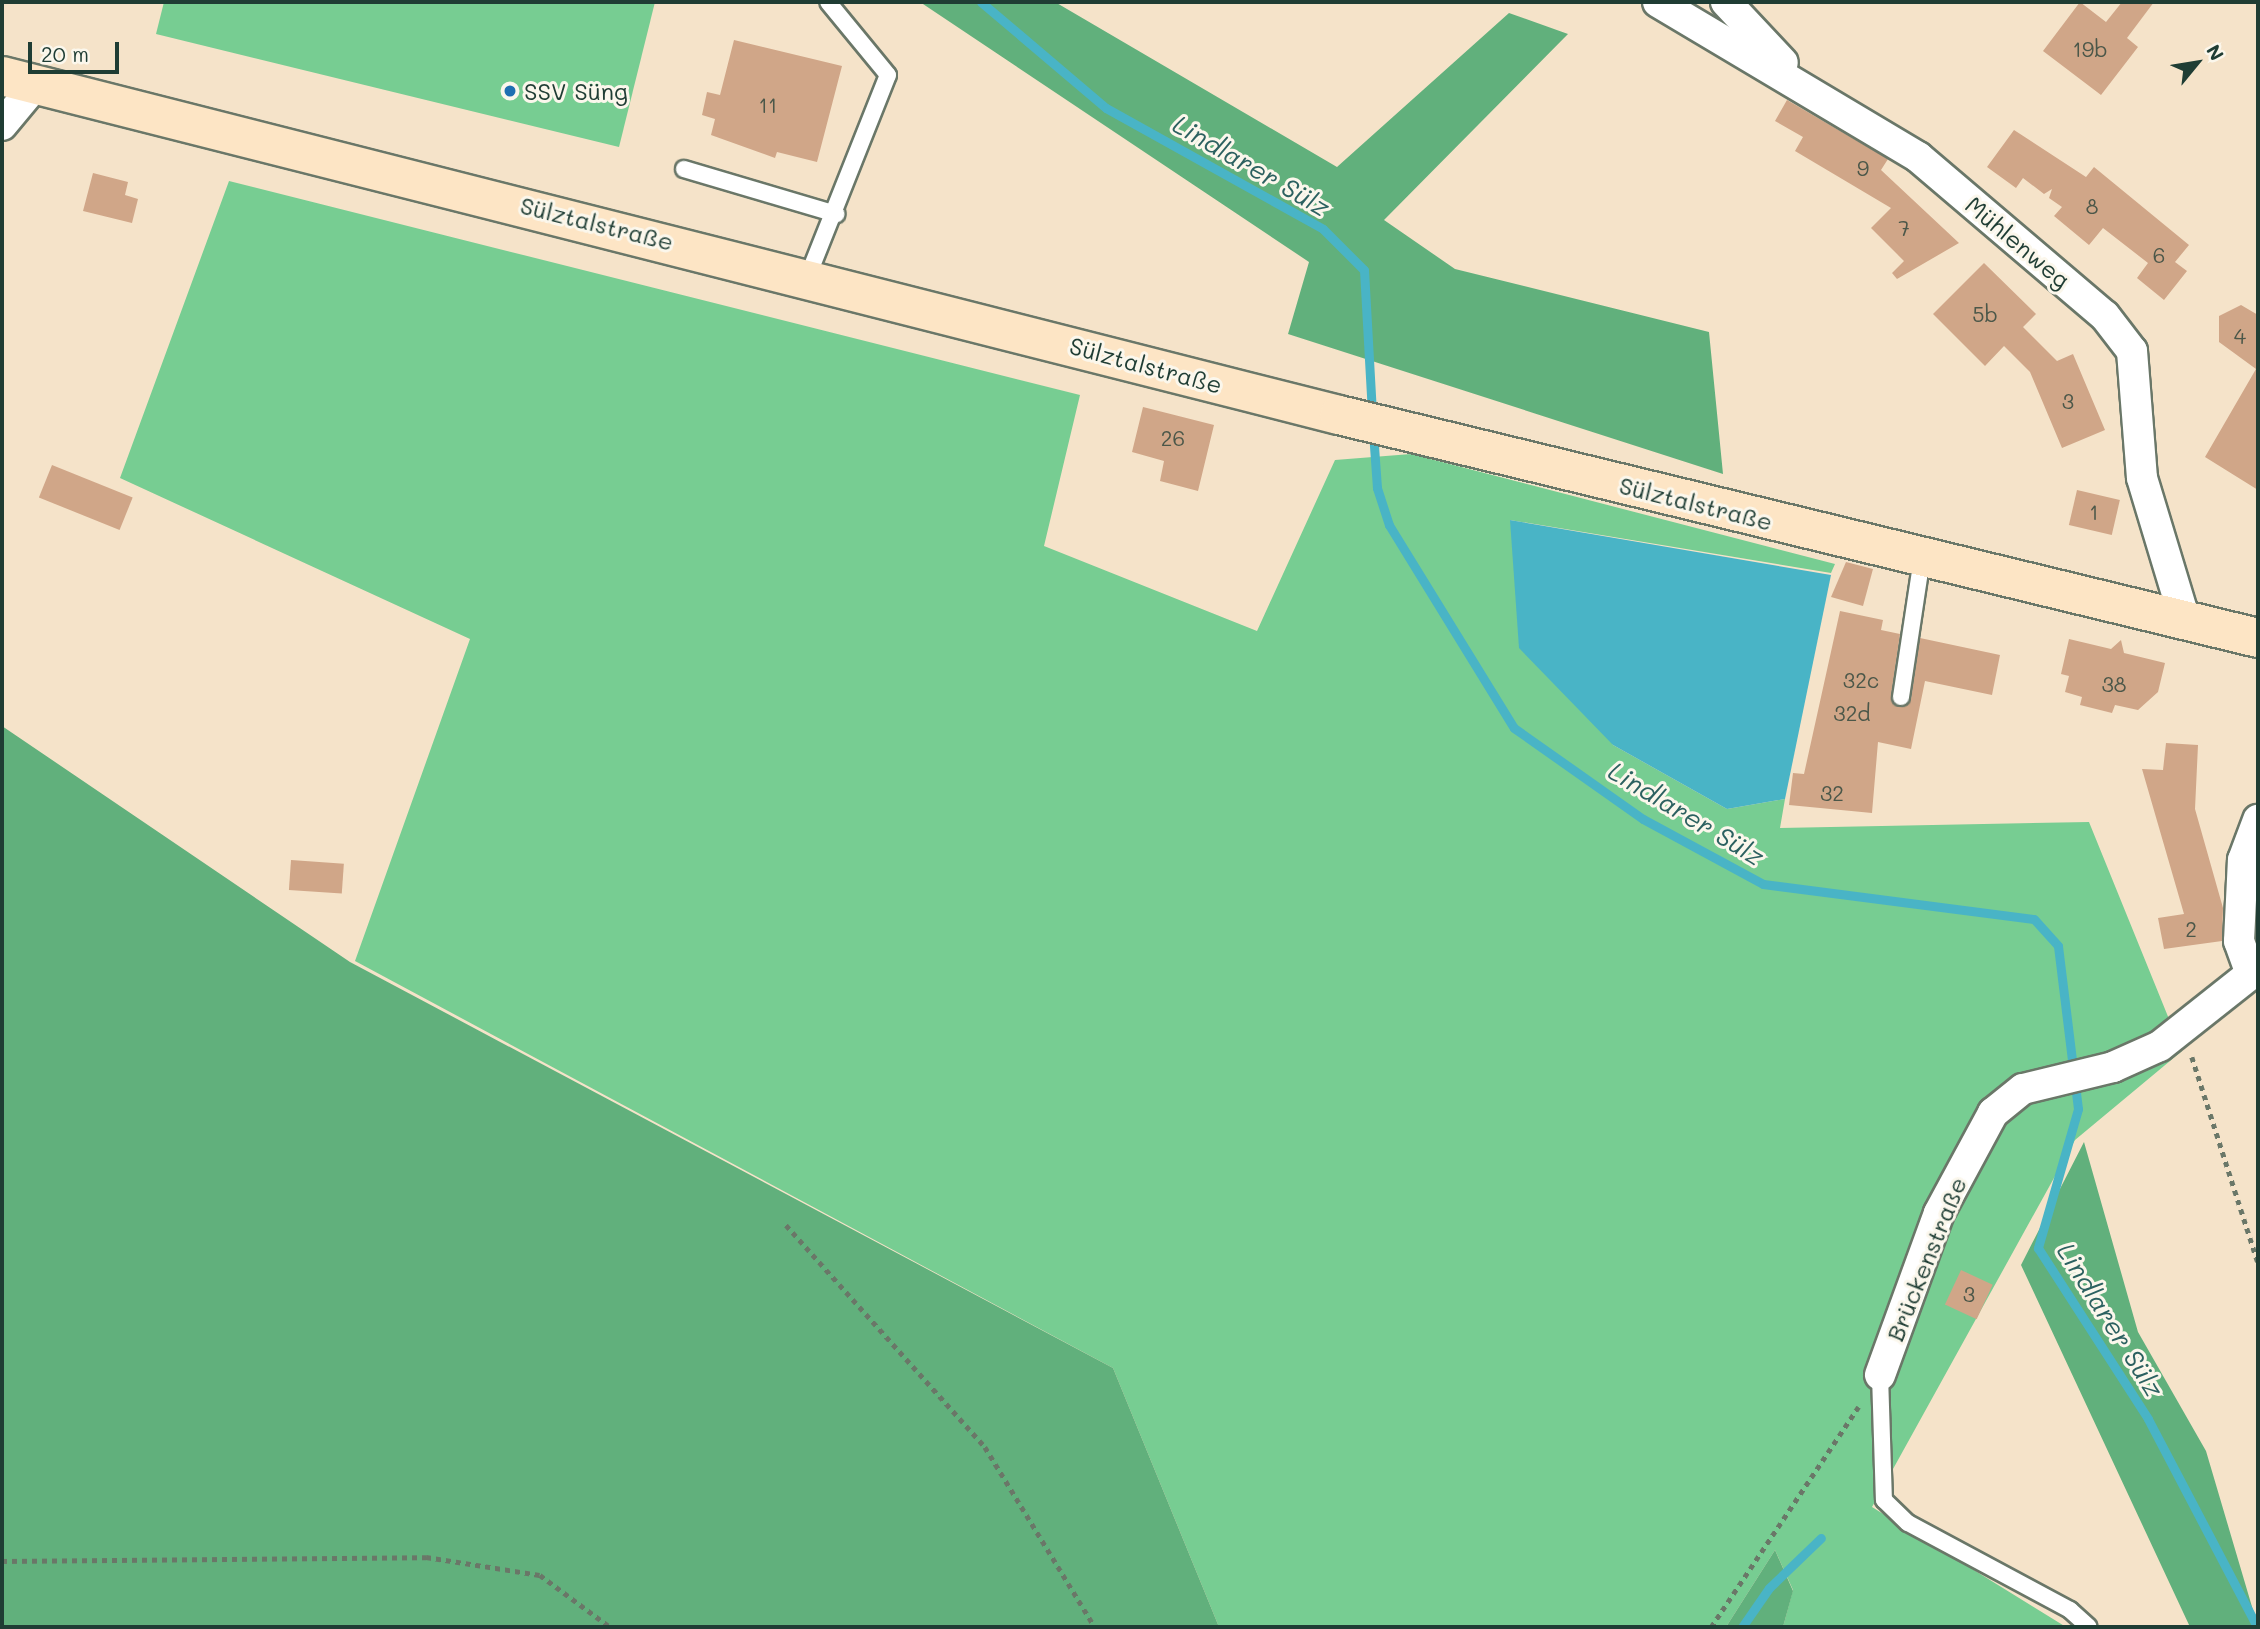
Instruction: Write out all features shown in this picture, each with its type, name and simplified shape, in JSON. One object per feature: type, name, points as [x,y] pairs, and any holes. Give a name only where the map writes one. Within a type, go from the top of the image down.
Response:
[{"type":"main road","name":"Sülztalstraße","points":[[19,80],[808,276],[1339,415],[2258,638]]},
{"type":"street","name":"Mühlenweg","points":[[1658,2],[1917,157],[2105,316],[2132,351],[2143,478],[2185,620]]},
{"type":"street","points":[[1726,2],[1783,63],[1791,82]]},
{"type":"street","name":"Sülztalstraße","points":[[2,125],[19,80]]},
{"type":"street","points":[[2255,974],[2239,941],[2243,860],[2258,820]]},
{"type":"street","name":"Brückenstraße","points":[[1880,1375],[1939,1213],[1993,1113],[2023,1089],[2054,1079],[2113,1067],[2183,1030],[2255,974]]},
{"type":"lane","points":[[808,276],[836,214],[888,75],[828,2]]},
{"type":"lane","points":[[684,169],[836,214]]},
{"type":"lane","points":[[1901,697],[1922,558]]},
{"type":"lane","points":[[1880,1375],[1884,1500],[1908,1523],[2070,1610],[2089,1627]]},
{"type":"path","points":[[2183,1030],[2258,1262]]},
{"type":"path","points":[[786,1225],[985,1447],[1095,1627]]},
{"type":"path","points":[[1711,1627],[1880,1375]]},
{"type":"path","points":[[2,1561],[426,1557],[540,1575],[610,1627]]},
{"type":"green space","name":"SSV Süng","points":[[164,2],[655,2],[619,147],[156,34]]},
{"type":"green space","points":[[920,2],[1055,2],[1337,167],[1509,13],[1568,34],[1384,220],[1455,269],[1709,332],[1723,474],[1288,334],[1309,262]]},
{"type":"green space","points":[[229,181],[1080,395],[1044,546],[1257,631],[1335,460],[1411,454],[1835,564],[1831,573],[1510,520],[1613,745],[1727,809],[1785,799],[1780,828],[2089,822],[2182,1051],[2075,1140],[1872,1507],[2066,1627],[1783,1627],[1793,1590],[1775,1550],[1726,1627],[1219,1627],[1113,1368],[355,961],[470,639],[120,478]]},
{"type":"green space","points":[[2,726],[350,962],[1113,1368],[1219,1627],[2,1627]]},
{"type":"green space","points":[[2084,1142],[2138,1332],[2206,1451],[2258,1627],[2190,1627],[2021,1265]]},
{"type":"green space","points":[[1775,1550],[1793,1591],[1783,1627],[1726,1627]]},
{"type":"water","points":[[1510,520],[1831,575],[1785,799],[1727,809],[1613,745],[1519,648]]},
{"type":"building","points":[[2080,2],[2106,22],[2122,2],[2154,2],[2127,38],[2138,47],[2101,95],[2043,51]]},
{"type":"building","points":[[734,40],[842,66],[817,162],[777,152],[775,158],[711,135],[715,119],[702,115],[707,92],[720,95]]},
{"type":"building","points":[[1787,100],[1888,159],[1881,170],[1959,243],[1897,279],[1892,273],[1904,261],[1871,228],[1891,208],[1795,151],[1803,137],[1775,121]]},
{"type":"building","points":[[2014,130],[2086,177],[2094,167],[2189,245],[2175,262],[2187,271],[2164,300],[2137,278],[2148,263],[2103,228],[2089,245],[2054,216],[2062,207],[2049,198],[2052,189],[2044,194],[2023,178],[2016,188],[1987,167]]},
{"type":"building","points":[[93,173],[128,182],[125,195],[138,199],[132,223],[83,211]]},
{"type":"building","points":[[1984,263],[2036,314],[2023,327],[2057,361],[2073,354],[2105,430],[2062,448],[2030,372],[2004,346],[1985,366],[1933,314]]},
{"type":"building","points":[[2241,305],[2258,315],[2258,490],[2205,457],[2256,369],[2219,342],[2219,316]]},
{"type":"building","points":[[1143,407],[1214,425],[1198,491],[1160,481],[1164,461],[1132,452]]},
{"type":"building","points":[[52,465],[133,498],[120,530],[39,497]]},
{"type":"building","points":[[2077,490],[2120,500],[2112,535],[2069,525]]},
{"type":"building","points":[[1846,562],[1873,569],[1863,606],[1831,597]]},
{"type":"building","points":[[1840,611],[1883,620],[1881,630],[1900,634],[1891,695],[1899,707],[1911,699],[1920,638],[2000,655],[1992,695],[1925,681],[1911,749],[1878,742],[1872,813],[1789,805],[1793,773],[1804,774]]},
{"type":"building","points":[[2069,639],[2111,649],[2121,640],[2124,653],[2165,663],[2158,692],[2138,710],[2115,705],[2112,713],[2080,705],[2082,697],[2065,692],[2069,676],[2061,674]]},
{"type":"building","points":[[2166,743],[2198,745],[2195,809],[2223,908],[2222,941],[2164,949],[2158,918],[2184,914],[2142,769],[2163,770]]},
{"type":"building","points":[[291,860],[344,864],[342,894],[289,890]]},
{"type":"building","points":[[1961,1270],[1993,1285],[1977,1319],[1945,1304]]},
{"type":"waterway","name":"Lindlarer Sülz","points":[[981,2],[1106,108],[1323,229],[1364,270],[1372,414]]},
{"type":"waterway","name":"Lindlarer Sülz","points":[[1373,432],[1377,488],[1389,525],[1514,728],[1643,819],[1763,884],[2034,919],[2058,946],[2078,1109],[2038,1248],[2148,1419],[2257,1627]]},
{"type":"waterway","points":[[1742,1627],[1769,1588],[1821,1538]]},
{"type":"place","name":"SSV Süng","points":[[510,91]]}]
